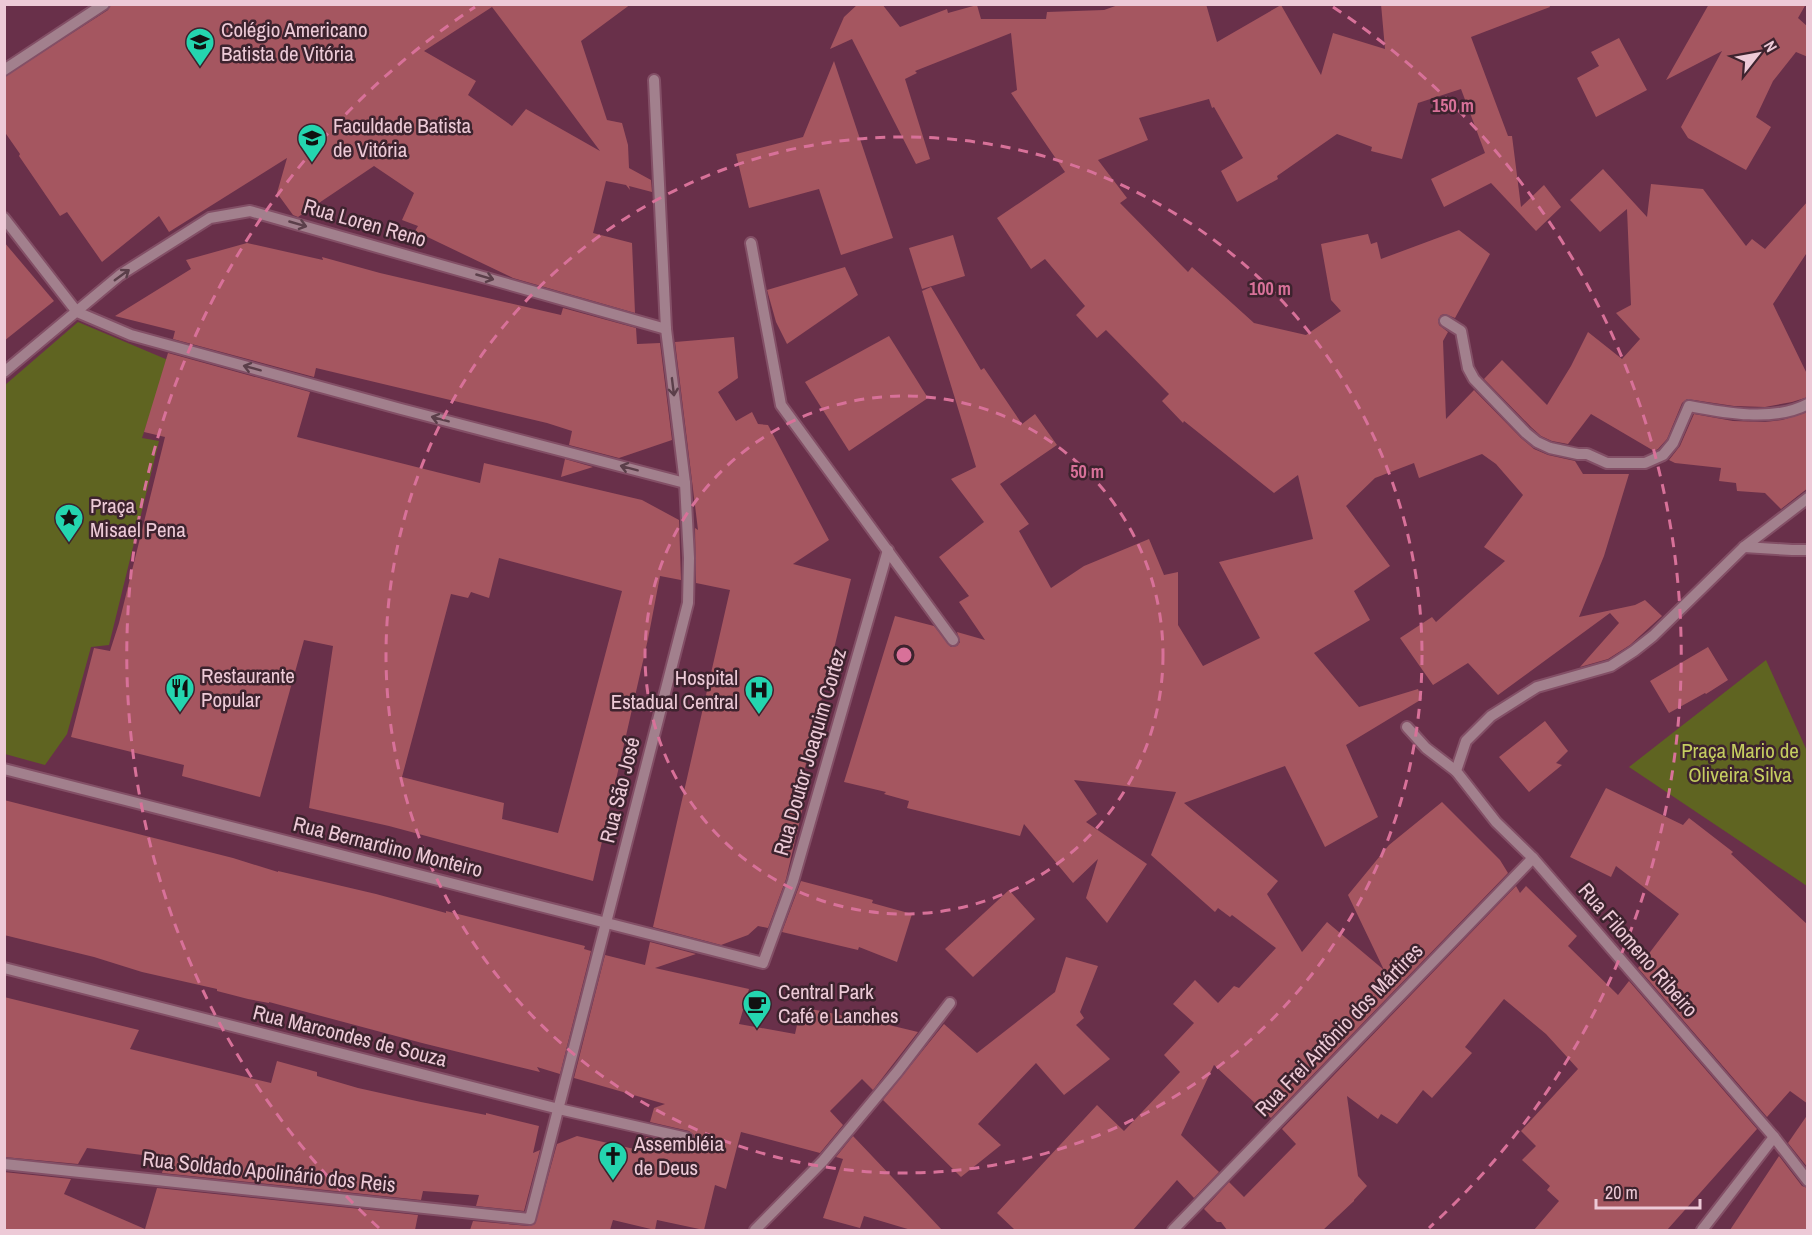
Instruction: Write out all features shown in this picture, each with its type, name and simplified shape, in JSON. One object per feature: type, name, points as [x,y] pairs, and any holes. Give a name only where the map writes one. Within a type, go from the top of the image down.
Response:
[{"type":"street","points":[[4,70],[104,4]]},
{"type":"street","name":"Rua São José","points":[[530,1219],[688,603],[685,483],[666,328],[654,80]]},
{"type":"street","name":"Rua Loren Reno","points":[[4,372],[120,275],[210,218],[250,211],[666,328]]},
{"type":"street","points":[[4,218],[77,312],[130,335],[400,409],[685,483]]},
{"type":"street","points":[[751,243],[781,405],[953,640]]},
{"type":"street","points":[[1445,321],[1461,331],[1468,368],[1474,379],[1526,433],[1537,442],[1550,448],[1587,454],[1607,463],[1645,463],[1663,455],[1673,443],[1689,406],[1717,411],[1775,414],[1790,412],[1808,404]]},
{"type":"street","points":[[1456,771],[1466,741],[1491,716],[1537,687],[1611,666],[1634,651],[1653,636],[1744,547],[1808,498]]},
{"type":"street","points":[[1744,547],[1808,550]]},
{"type":"street","name":"Rua Doutor Joaquim Cortez","points":[[763,963],[793,881],[888,550]]},
{"type":"street","name":"Rua Filomeno Ribeiro","points":[[1407,727],[1426,748],[1456,771],[1496,822],[1533,858],[1774,1137],[1808,1181]]},
{"type":"street","name":"Rua Bernardino Monteiro","points":[[4,769],[763,963]]},
{"type":"street","name":"Rua Frei Antônio dos Mártires","points":[[1173,1230],[1533,858]]},
{"type":"street","name":"Rua Marcondes de Souza","points":[[4,968],[559,1109],[687,1138]]},
{"type":"street","points":[[755,1230],[823,1161],[898,1071],[950,1003]]},
{"type":"street","points":[[1702,1230],[1774,1137]]},
{"type":"street","name":"Rua Soldado Apolinário dos Reis","points":[[4,1164],[530,1219]]},
{"type":"green space","name":"Praça Misael Pena","points":[[78,322],[168,360],[142,438],[159,441],[109,645],[91,647],[67,734],[45,765],[5,754],[5,385]]},
{"type":"green space","name":"Praça Mario de Oliveira Silva","points":[[1766,660],[1807,751],[1807,886],[1629,767]]},
{"type":"building","points":[[111,4],[631,4],[581,41],[607,120],[622,123],[628,145],[629,168],[651,180],[652,192],[629,186],[630,190],[626,185],[606,181],[593,233],[632,243],[635,313],[513,278],[415,231],[418,226],[402,220],[414,193],[374,166],[298,217],[293,215],[277,193],[287,158],[169,232],[159,216],[102,262],[67,212],[60,216],[4,131],[4,77],[108,10]],"holes":[[[492,7],[600,151],[526,109],[512,126],[468,95],[476,81],[424,51]]]},
{"type":"building","points":[[858,4],[882,4],[900,27],[947,9],[948,13],[977,5],[981,19],[1046,19],[1047,12],[1104,10],[1121,4],[1206,4],[1217,42],[1281,5],[1321,75],[1333,33],[1385,49],[1381,4],[1549,4],[1550,7],[1471,37],[1508,136],[1512,136],[1521,207],[1544,185],[1561,207],[1536,231],[1491,183],[1444,207],[1431,179],[1485,153],[1461,89],[1418,103],[1402,159],[1371,151],[1372,147],[1337,134],[1277,176],[1278,179],[1237,202],[1221,171],[1243,158],[1214,107],[1212,108],[1209,99],[1139,118],[1148,140],[1098,160],[1127,198],[1120,203],[1188,272],[1192,267],[1254,323],[1306,335],[1341,311],[1331,300],[1321,244],[1368,234],[1371,244],[1377,242],[1381,259],[1459,230],[1490,254],[1455,318],[1445,314],[1441,315],[1438,320],[1439,325],[1448,332],[1443,341],[1446,419],[1474,390],[1534,449],[1548,455],[1575,461],[1583,474],[1629,474],[1604,556],[1579,617],[1635,605],[1645,600],[1662,616],[1630,645],[1608,659],[1580,667],[1619,623],[1610,613],[1498,695],[1468,663],[1433,685],[1400,638],[1432,617],[1436,622],[1505,561],[1484,547],[1523,495],[1496,464],[1482,454],[1419,478],[1414,463],[1375,478],[1346,506],[1390,566],[1354,591],[1370,620],[1314,653],[1359,707],[1418,689],[1422,699],[1346,745],[1378,817],[1325,847],[1285,766],[1184,803],[1278,881],[1267,894],[1302,952],[1327,922],[1384,970],[1348,895],[1389,845],[1442,802],[1500,860],[1508,873],[1271,1118],[1214,1065],[1181,1135],[1219,1172],[1194,1198],[1177,1180],[1133,1230],[1015,1230],[997,1213],[1097,1105],[1124,1131],[1180,1072],[1164,1055],[1194,1023],[1173,1004],[1195,980],[1218,1003],[1234,986],[1239,988],[1276,948],[1232,915],[1230,917],[1218,908],[1215,912],[1151,855],[1176,792],[1074,780],[1097,814],[1086,822],[1147,864],[1107,923],[1086,898],[1098,859],[1073,883],[1024,824],[1020,836],[907,808],[909,801],[884,794],[886,792],[844,782],[895,616],[934,626],[951,647],[957,646],[960,642],[957,632],[985,640],[959,602],[969,596],[939,557],[984,522],[951,479],[976,467],[922,291],[931,287],[981,370],[984,368],[1022,424],[1035,414],[1057,445],[1000,484],[1029,524],[1019,531],[1051,588],[1084,566],[1149,539],[1164,575],[1178,572],[1178,625],[1203,666],[1260,638],[1219,562],[1313,539],[1298,475],[1274,493],[1184,421],[1183,423],[1162,401],[1169,394],[1106,330],[1097,338],[1076,315],[1085,306],[1045,259],[1031,269],[997,218],[1065,172],[1011,93],[1017,90],[1011,33],[915,71],[917,73],[905,79],[930,159],[916,164],[852,39],[830,49],[844,17]]},
{"type":"building","points":[[1709,4],[1806,4],[1798,18],[1808,27],[1808,57],[1796,52],[1773,81],[1756,117],[1771,127],[1746,170],[1688,138],[1681,127],[1722,51],[1666,80]]},
{"type":"building","points":[[1619,38],[1647,90],[1596,117],[1577,78],[1599,66],[1591,52]]},
{"type":"building","points":[[834,61],[893,238],[841,255],[819,189],[749,208],[736,154],[803,137]]},
{"type":"building","points":[[1603,169],[1647,217],[1651,184],[1703,189],[1746,246],[1752,239],[1765,249],[1808,201],[1808,251],[1773,304],[1808,376],[1808,397],[1765,407],[1734,406],[1687,399],[1682,403],[1667,439],[1654,451],[1591,414],[1568,444],[1552,441],[1541,436],[1531,427],[1484,379],[1502,360],[1547,405],[1571,366],[1588,332],[1622,359],[1640,339],[1616,313],[1631,305],[1627,209],[1600,232],[1570,200]]},
{"type":"building","points":[[953,235],[965,276],[922,289],[909,248]]},
{"type":"building","points":[[4,242],[54,301],[4,341]]},
{"type":"building","points":[[247,243],[323,260],[322,257],[380,273],[561,315],[563,308],[636,328],[637,344],[660,343],[672,440],[619,458],[569,445],[572,431],[547,423],[316,368],[314,377],[173,339],[175,331],[115,316],[191,269],[186,260]]},
{"type":"building","points":[[845,267],[858,295],[787,344],[776,322],[767,290]]},
{"type":"building","points":[[889,336],[928,398],[849,451],[805,382]]},
{"type":"building","name":"Hospital Estadual Central","points":[[734,337],[738,378],[718,392],[736,421],[752,412],[758,424],[768,425],[829,540],[793,564],[851,579],[801,784],[808,786],[786,879],[768,928],[758,926],[748,935],[721,945],[653,927],[730,590],[696,583],[695,528],[698,530],[675,342]]},
{"type":"building","points":[[168,353],[310,392],[297,437],[480,483],[484,463],[642,500],[679,520],[681,580],[660,576],[593,881],[389,826],[309,808],[333,646],[304,640],[260,797],[182,776],[184,765],[71,737],[94,648],[110,651],[119,623],[165,437],[144,432]],"holes":[[[499,558],[622,591],[558,833],[502,819],[504,803],[402,777],[451,594],[468,598],[471,592],[489,598]]]},
{"type":"building","points":[[1808,412],[1808,488],[1781,509],[1765,493],[1737,491],[1736,483],[1719,481],[1721,468],[1675,463],[1669,460],[1680,446],[1694,414],[1733,421],[1765,422],[1782,420]]},
{"type":"building","points":[[565,459],[593,467],[561,477]]},
{"type":"building","points":[[1708,647],[1728,680],[1669,713],[1650,681]]},
{"type":"building","points":[[1545,721],[1568,751],[1556,763],[1562,765],[1529,792],[1499,757]]},
{"type":"building","points":[[1606,788],[1683,825],[1689,818],[1733,852],[1731,854],[1808,925],[1808,1104],[1790,1091],[1767,1117],[1638,968],[1679,914],[1616,866],[1611,877],[1570,857]]},
{"type":"building","points":[[4,800],[233,858],[278,872],[585,946],[584,949],[591,951],[560,1074],[537,1067],[540,1072],[422,1043],[4,935]]},
{"type":"building","points":[[801,881],[873,900],[872,903],[912,914],[897,962],[859,947],[858,950],[782,932]]},
{"type":"building","points":[[1516,886],[1520,893],[1526,886],[1577,936],[1568,946],[1618,995],[1629,981],[1757,1129],[1667,1230],[1534,1230],[1559,1201],[1547,1190],[1550,1186],[1522,1160],[1536,1146],[1521,1131],[1578,1069],[1546,1034],[1504,999],[1465,1047],[1472,1053],[1432,1098],[1423,1090],[1397,1124],[1381,1114],[1378,1119],[1347,1096],[1358,1176],[1367,1186],[1323,1230],[1227,1230],[1221,1222],[1217,1222],[1204,1209],[1229,1182],[1244,1197],[1296,1144],[1282,1129]]},
{"type":"building","points":[[1009,890],[1035,919],[973,977],[945,949]]},
{"type":"building","points":[[650,942],[696,954],[655,968],[749,989],[739,1024],[795,1034],[801,1007],[918,1032],[873,1090],[862,1079],[830,1111],[843,1125],[820,1153],[741,1132],[726,1189],[715,1185],[704,1230],[657,1220],[655,1230],[613,1220],[610,1230],[470,1230],[473,1221],[529,1226],[535,1224],[557,1144],[577,1136],[643,1151],[646,1137],[685,1145],[693,1143],[694,1135],[689,1131],[650,1122],[654,1108],[665,1104],[574,1078],[605,955],[645,965]]},
{"type":"building","points":[[1066,957],[1098,966],[1080,1012],[1084,1018],[1076,1025],[1110,1059],[1064,1095],[1036,1063],[978,1124],[1001,1145],[961,1177],[883,1100],[944,1024],[977,1053],[1055,992]]},
{"type":"building","points":[[4,997],[139,1030],[130,1049],[271,1083],[277,1061],[317,1072],[317,1076],[358,1088],[486,1115],[486,1113],[539,1126],[533,1153],[540,1150],[524,1211],[476,1206],[479,1195],[423,1191],[421,1200],[162,1173],[166,1158],[87,1148],[78,1164],[4,1157]]},
{"type":"building","points":[[1808,1114],[1808,1168],[1788,1143]]},
{"type":"building","points":[[853,1136],[942,1230],[911,1230],[864,1216],[860,1228],[823,1218],[843,1159],[836,1157]]},
{"type":"building","points":[[1779,1156],[1802,1186],[1808,1188],[1808,1230],[1730,1230]]},
{"type":"building","points":[[4,1172],[71,1179],[64,1194],[145,1229],[157,1188],[418,1215],[415,1230],[4,1230]]},
{"type":"place","name":"Colégio Americano Batista de Vitória","points":[[200,68]]},
{"type":"place","name":"Faculdade Batista de Vitória","points":[[312,164]]},
{"type":"place","name":"Praça Misael Pena","points":[[69,544]]},
{"type":"place","name":"Restaurante Popular","points":[[180,714]]},
{"type":"place","name":"Hospital Estadual Central","points":[[759,716]]},
{"type":"place","name":"Central Park Café e Lanches","points":[[757,1030]]},
{"type":"place","name":"Assembléia de Deus","points":[[613,1182]]}]
